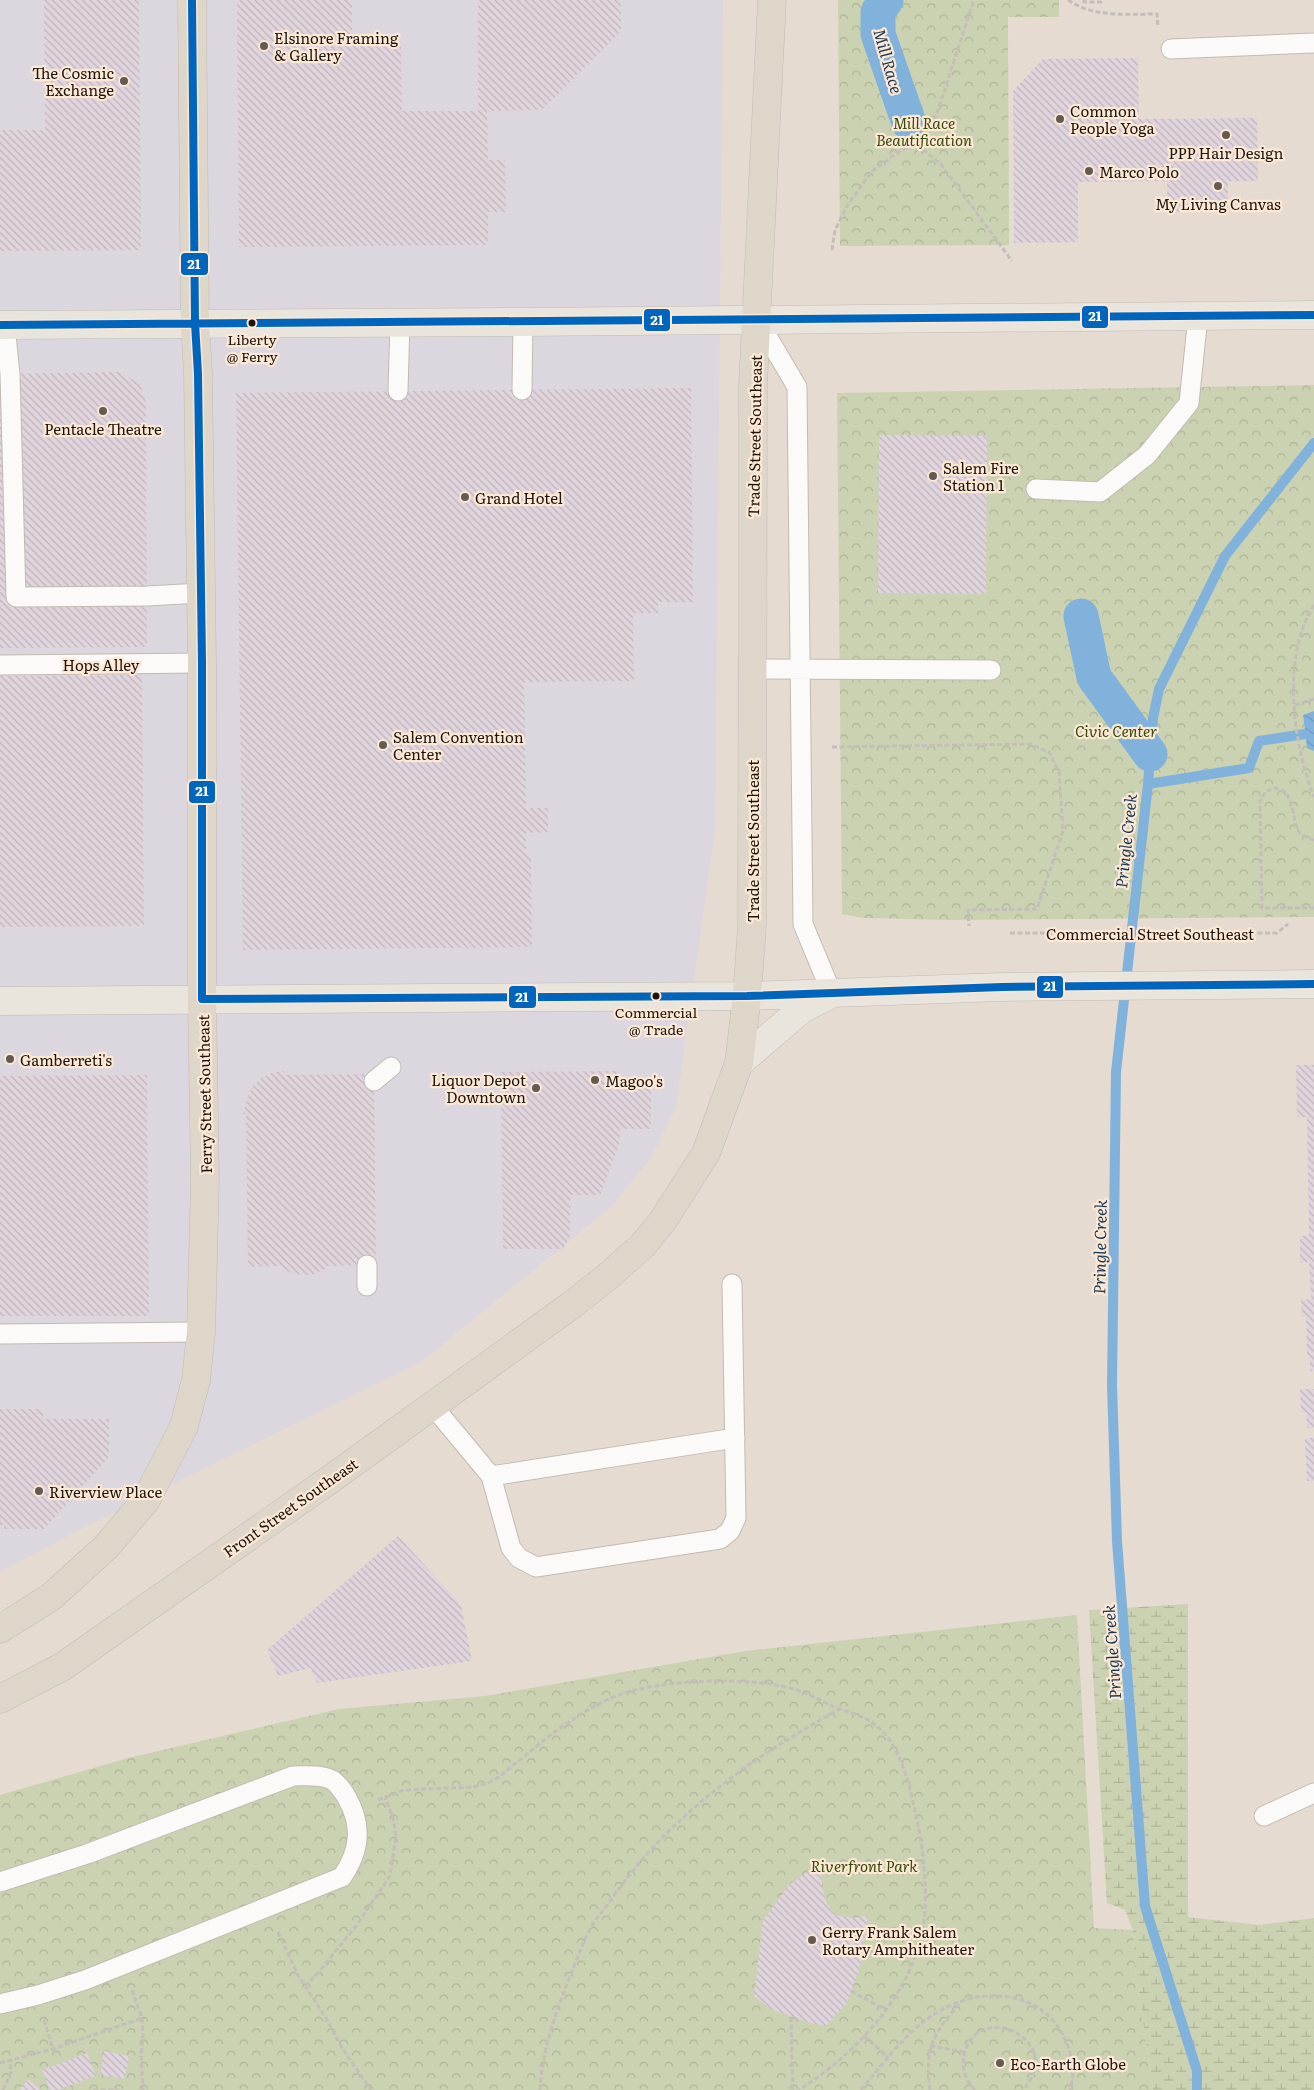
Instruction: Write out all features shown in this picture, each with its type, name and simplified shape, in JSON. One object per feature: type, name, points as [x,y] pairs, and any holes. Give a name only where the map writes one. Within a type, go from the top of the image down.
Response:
[{"type":"highway","name":"Ferry Street Southeast","points":[[0,1629],[51,1597],[106,1548],[146,1500],[184,1426],[196,1380],[200,1332],[205,1180],[202,999],[202,664],[198,374],[195,323],[192,0]]},
{"type":"highway","name":"Trade Street Southeast","points":[[573,1304],[636,1252],[662,1222],[706,1153],[738,1064],[747,996],[752,926],[753,385],[772,0]]},
{"type":"highway","name":"Front Street Southeast","points":[[0,1699],[62,1667],[573,1304]]},
{"type":"main road","points":[[3,325],[1302,315]]},
{"type":"main road","points":[[0,1001],[747,996],[1002,987],[1304,984]]},
{"type":"main road","points":[[738,1064],[802,1009],[832,994]]},
{"type":"lane","points":[[1171,49],[1314,43]]},
{"type":"lane","points":[[1036,489],[1100,492],[1147,455],[1189,403],[1198,316]]},
{"type":"lane","name":"Trade Street Southeast","points":[[757,319],[797,386],[803,924],[832,994]]},
{"type":"lane","points":[[398,391],[400,322]]},
{"type":"lane","points":[[522,390],[523,322]]},
{"type":"lane","points":[[3,325],[10,374],[16,597],[147,596],[201,593]]},
{"type":"lane","name":"Hops Alley","points":[[0,665],[202,664]]},
{"type":"lane","points":[[753,668],[800,670],[991,670]]},
{"type":"lane","points":[[374,1081],[391,1068]]},
{"type":"lane","points":[[367,1265],[367,1286]]},
{"type":"lane","points":[[432,1405],[491,1476],[511,1548],[519,1558],[536,1568],[720,1539],[730,1531],[736,1518],[732,1284]]},
{"type":"lane","points":[[0,1334],[200,1332]]},
{"type":"lane","points":[[491,1476],[735,1438]]},
{"type":"lane","points":[[0,1882],[87,1854],[293,1776],[316,1776],[332,1780],[344,1792],[354,1810],[358,1830],[351,1864],[342,1877],[123,1965],[38,1995],[0,2004]]},
{"type":"lane","points":[[1264,1816],[1314,1792]]},
{"type":"path","points":[[832,250],[835,230],[847,206],[872,171],[902,150],[917,145],[935,119],[974,0]]},
{"type":"path","points":[[1068,0],[1080,8],[1104,14],[1157,14],[1160,48],[1171,49]]},
{"type":"path","points":[[1084,0],[1084,2],[1101,2],[1102,0]]},
{"type":"path","points":[[917,145],[940,163],[1012,261]]},
{"type":"path","points":[[1314,605],[1304,624],[1299,641],[1294,676],[1295,724],[1299,748],[1314,797]]},
{"type":"path","points":[[1295,705],[1314,699]]},
{"type":"path","points":[[832,747],[1030,744],[1049,752],[1058,772],[1063,831],[1037,909],[968,910],[969,926]]},
{"type":"path","points":[[1314,840],[1305,838],[1296,829],[1292,805],[1286,792],[1276,788],[1266,791],[1260,801],[1262,908],[1314,908]]},
{"type":"path","name":"Commercial Street Southeast","points":[[1010,933],[1277,933],[1288,924]]},
{"type":"path","points":[[354,1810],[404,1790],[473,1788],[488,1784],[578,1715],[618,1695],[658,1686],[712,1680],[774,1685],[798,1690],[840,1709],[860,1714],[880,1729],[900,1759],[912,1793],[922,1843],[926,1896],[921,1941],[904,1985],[873,2028],[823,2074],[799,2090]]},
{"type":"path","points":[[540,2090],[554,2017],[591,1927],[621,1885],[660,1838],[718,1788],[752,1761],[840,1709]]},
{"type":"path","points":[[305,1986],[356,1926],[390,1876],[396,1836],[393,1818],[385,1798]]},
{"type":"path","points":[[268,1907],[291,1962],[342,2048],[371,2090]]},
{"type":"path","points":[[123,1965],[142,2018],[141,2055],[143,2090]]},
{"type":"path","points":[[851,1990],[886,2010]]},
{"type":"path","points":[[861,2090],[914,2029],[942,2010],[962,2001],[978,1997],[1013,1998],[1028,2002],[1040,2010],[1063,2033],[1069,2049],[1072,2066],[1070,2090]]},
{"type":"path","points":[[930,2090],[928,2071],[930,2046],[943,2022],[962,2001]]},
{"type":"path","points":[[791,2017],[793,2090]]},
{"type":"path","points":[[0,2063],[10,2062],[142,2018]]},
{"type":"path","points":[[975,2090],[970,2085],[962,2063],[965,2052],[970,2041],[980,2033],[991,2028],[1003,2027],[1015,2031],[1025,2038],[1032,2048],[1035,2060],[1034,2072],[1023,2090]]},
{"type":"path","points":[[864,2036],[888,2057]]},
{"type":"path","points":[[930,2046],[965,2052]]},
{"type":"path","points":[[3,2090],[11,2072],[10,2062]]},
{"type":"path","points":[[93,2090],[119,2090]]},
{"type":"shaded area","points":[[0,0],[723,0],[715,829],[676,1107],[651,1158],[611,1207],[421,1362],[85,1527],[0,1572]]},
{"type":"green space","name":"Mill Race Beautification","points":[[838,0],[1059,0],[1059,17],[1008,17],[1009,245],[840,246]]},
{"type":"green space","name":"Civic Center","points":[[1314,385],[1314,711],[1303,716],[1307,747],[1314,751],[1314,917],[949,920],[864,918],[842,914],[837,393]]},
{"type":"green space","points":[[1188,1604],[1188,1917],[1259,1925],[1314,1918],[1314,2090],[1153,2090],[1135,1968],[1133,1930],[1125,1910],[1107,1903],[1089,1610]]},
{"type":"green space","name":"Riverfront Park","points":[[1077,1615],[1094,1928],[1133,1930],[1135,1968],[1153,2090],[0,2090],[0,1795],[128,1758],[339,1709],[485,1696],[745,1651]]},
{"type":"water","points":[[1314,711],[1314,751],[1307,748],[1303,715]]},
{"type":"building","points":[[44,0],[139,0],[141,250],[0,251],[0,130],[45,130]]},
{"type":"building","points":[[237,0],[352,0],[352,43],[401,42],[402,111],[478,111],[478,0],[621,0],[621,31],[542,110],[487,111],[488,160],[505,160],[506,212],[488,212],[488,245],[239,247]]},
{"type":"building","points":[[1138,58],[1139,119],[1257,118],[1258,181],[1228,181],[1228,211],[1167,212],[1167,181],[1078,182],[1078,242],[1014,243],[1013,91],[1043,59]]},
{"type":"building","points":[[120,372],[140,384],[146,402],[147,647],[0,648],[0,374]]},
{"type":"building","points":[[691,388],[693,602],[658,602],[658,613],[633,613],[634,681],[524,682],[526,808],[548,808],[548,832],[526,833],[526,854],[531,854],[532,947],[243,950],[236,393]]},
{"type":"building","name":"Salem Fire Station 1","points":[[879,435],[987,436],[986,594],[878,593]]},
{"type":"building","points":[[142,675],[144,926],[0,927],[0,676]]},
{"type":"building","points":[[1296,1065],[1314,1065],[1314,1371],[1310,1371],[1310,1356],[1307,1356],[1306,1317],[1302,1317],[1301,1300],[1311,1299],[1309,1262],[1300,1263],[1300,1236],[1309,1236],[1307,1117],[1297,1117]]},
{"type":"building","points":[[284,1071],[284,1075],[374,1074],[376,1265],[327,1266],[327,1268],[315,1274],[304,1275],[292,1273],[281,1268],[281,1266],[248,1267],[246,1114],[243,1114],[249,1092],[254,1085],[261,1078],[272,1073]]},
{"type":"building","points":[[619,1071],[619,1080],[651,1078],[651,1129],[620,1129],[619,1145],[600,1195],[570,1195],[570,1236],[563,1249],[503,1249],[501,1072]]},
{"type":"building","points":[[147,1075],[149,1316],[0,1316],[0,1076]]},
{"type":"building","points":[[1300,1389],[1314,1389],[1314,1428],[1307,1428],[1306,1412],[1301,1412]]},
{"type":"building","name":"Riverview Place","points":[[0,1409],[43,1409],[43,1419],[109,1419],[109,1457],[44,1529],[4,1529],[4,1525],[0,1525]]},
{"type":"building","points":[[1305,1438],[1314,1438],[1314,1481],[1307,1481]]},
{"type":"building","points":[[398,1536],[461,1605],[472,1661],[317,1683],[311,1668],[278,1676],[267,1650]]},
{"type":"building","name":"Gerry Frank Salem Rotary Amphitheater","points":[[821,1862],[822,1887],[827,1904],[836,1915],[851,1918],[868,1916],[860,1967],[847,2003],[826,2026],[810,2023],[771,2009],[754,1996],[763,1920],[789,1885]]},
{"type":"building","points":[[104,2051],[129,2056],[124,2079],[100,2075]]},
{"type":"building","points":[[87,2053],[96,2076],[58,2090],[50,2090],[42,2070]]},
{"type":"building","points":[[28,2079],[41,2090],[19,2090]]},
{"type":"waterway","name":"Mill Race","points":[[886,0],[878,12],[878,34],[909,123]]},
{"type":"waterway","name":"Pringle Creek","points":[[1197,2090],[1197,2071],[1145,1906],[1117,1541],[1112,1385],[1116,1072],[1148,784],[1153,718],[1159,689],[1225,556],[1314,443]]},
{"type":"waterway","name":"Mill Race","points":[[1081,616],[1094,677],[1150,754]]},
{"type":"waterway","points":[[1148,784],[1249,768],[1259,741],[1305,734]]},
{"type":"transit line","name":"21","points":[[192,0],[195,323],[198,374],[202,663],[202,999],[747,996],[1002,987],[1314,984]]},
{"type":"transit line","name":"21","points":[[0,325],[1314,315]]},
{"type":"place","name":"Elsinore Framing & Gallery","points":[[264,46]]},
{"type":"place","name":"The Cosmic Exchange","points":[[124,81]]},
{"type":"place","name":"Common People Yoga","points":[[1060,119]]},
{"type":"place","name":"PPP Hair Design","points":[[1226,135]]},
{"type":"place","name":"Marco Polo","points":[[1089,171]]},
{"type":"place","name":"My Living Canvas","points":[[1218,186]]},
{"type":"place","name":"Liberty @ Ferry","points":[[252,323]]},
{"type":"place","name":"Pentacle Theatre","points":[[103,411]]},
{"type":"place","name":"Salem Fire Station 1","points":[[933,476]]},
{"type":"place","name":"Grand Hotel","points":[[465,497]]},
{"type":"place","name":"Salem Convention Center","points":[[383,745]]},
{"type":"place","name":"Commercial @ Trade","points":[[656,996]]},
{"type":"place","name":"Gamberreti's","points":[[10,1059]]},
{"type":"place","name":"Magoo's","points":[[595,1080]]},
{"type":"place","name":"Liquor Depot Downtown","points":[[536,1088]]},
{"type":"place","name":"Riverview Place","points":[[39,1491]]},
{"type":"place","name":"Gerry Frank Salem Rotary Amphitheater","points":[[812,1940]]},
{"type":"place","name":"Eco-Earth Globe","points":[[1000,2063]]}]
